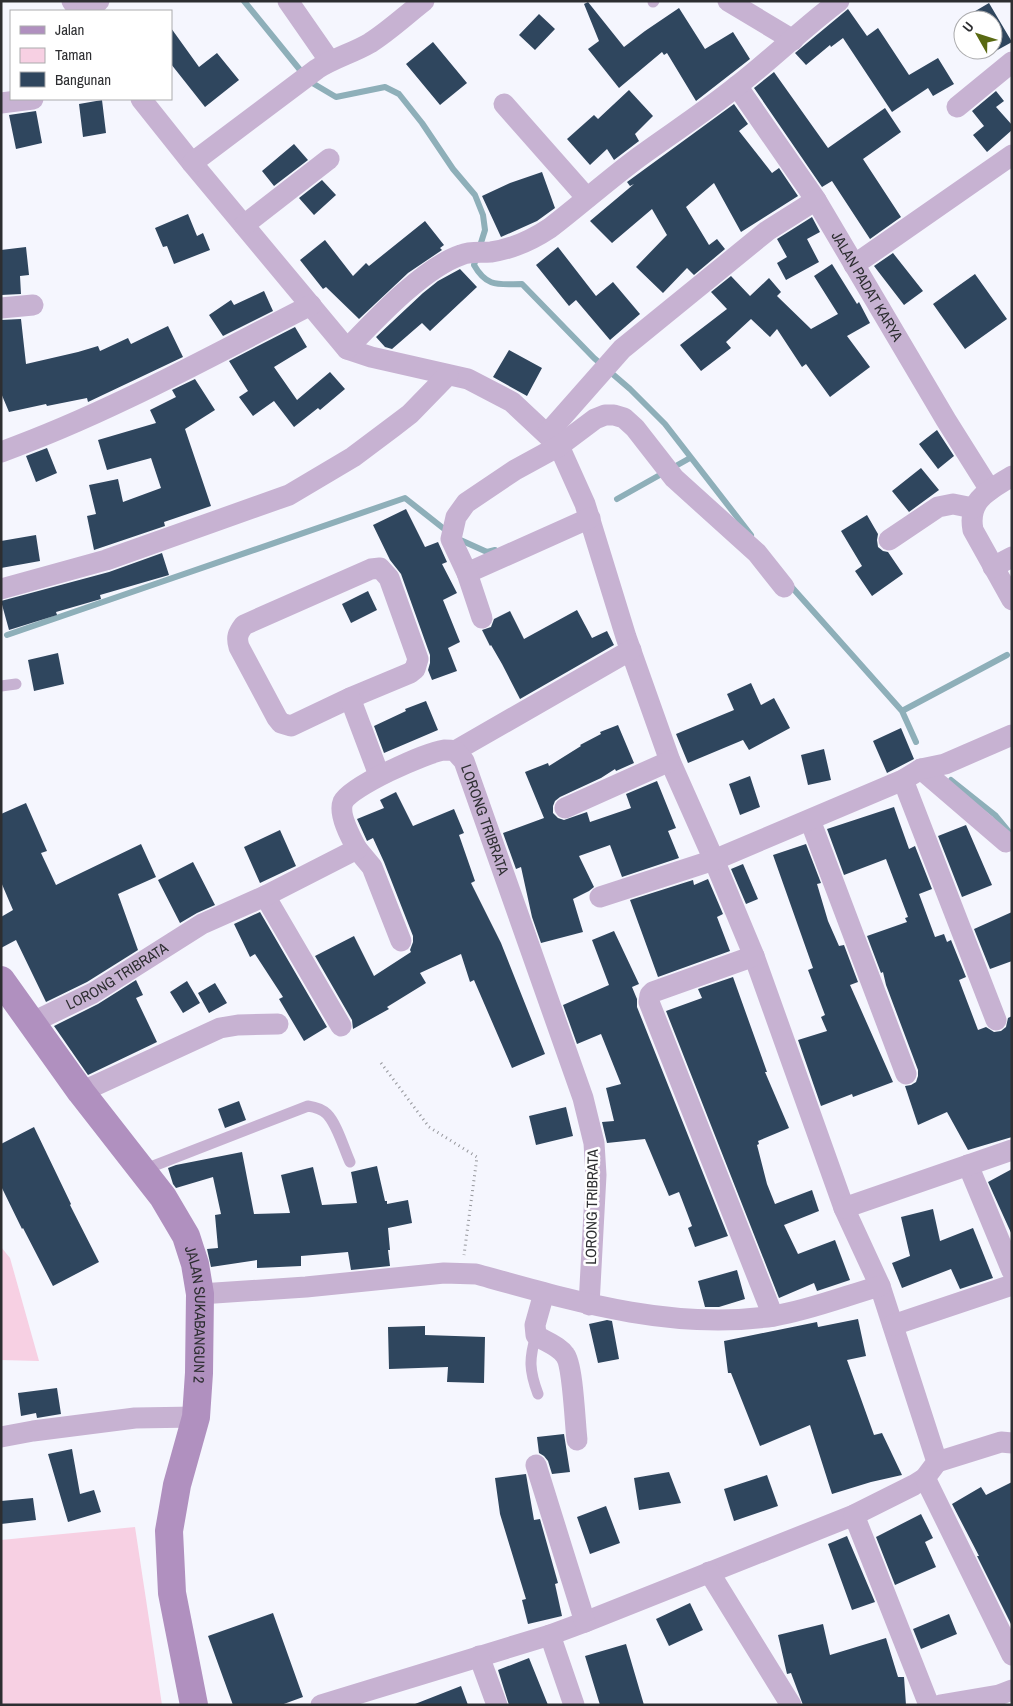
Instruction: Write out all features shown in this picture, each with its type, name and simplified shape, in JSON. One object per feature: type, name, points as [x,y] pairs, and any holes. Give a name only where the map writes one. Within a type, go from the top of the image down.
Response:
[{"type":"street","points":[[87,10],[99,1]]},
{"type":"street","points":[[288,1],[323,65]]},
{"type":"street","points":[[192,163],[323,65],[372,42],[424,1]]},
{"type":"street","points":[[728,1],[793,40]]},
{"type":"street","points":[[348,349],[374,321],[411,288],[448,261],[480,252],[511,248],[548,229],[638,158],[737,86],[840,1]]},
{"type":"street","points":[[957,107],[1012,62]]},
{"type":"street","name":"JALAN PADAT KARYA","points":[[737,86],[816,200],[946,420],[990,490]]},
{"type":"street","points":[[1,103],[25,100]]},
{"type":"street","points":[[142,100],[192,163],[348,349],[371,357],[468,379],[512,402],[553,440],[586,504],[631,650],[670,760],[754,956],[844,1208],[880,1286],[893,1325],[931,1470],[1012,1655]]},
{"type":"street","points":[[504,104],[587,198]]},
{"type":"street","points":[[854,265],[1012,155]]},
{"type":"street","points":[[244,224],[329,158]]},
{"type":"street","points":[[553,440],[602,370],[622,349],[767,231],[816,200]]},
{"type":"street","points":[[1,308],[33,305]]},
{"type":"street","points":[[1,452],[53,433],[104,411],[311,305]]},
{"type":"street","points":[[1,589],[106,560],[289,495],[353,457],[393,427],[410,414],[448,375]]},
{"type":"street","points":[[482,618],[468,573],[451,534],[456,517],[466,503],[516,470],[553,440],[605,415],[624,418],[635,428],[667,471],[757,553],[784,587]]},
{"type":"street","points":[[1012,476],[981,497],[973,508],[971,522],[973,530],[1012,600]]},
{"type":"street","points":[[889,540],[938,506],[953,504],[973,508]]},
{"type":"street","points":[[468,573],[590,518]]},
{"type":"street","points":[[993,568],[1012,558]]},
{"type":"street","points":[[380,568],[389,578],[418,659],[418,664],[410,673],[350,698],[291,726],[285,725],[277,718],[236,638],[244,625],[372,569],[380,568]]},
{"type":"street","points":[[455,751],[631,650]]},
{"type":"street","points":[[350,698],[379,775]]},
{"type":"street","points":[[600,897],[714,860],[903,780],[921,769],[945,764],[1012,735]]},
{"type":"street","name":"LORONG TRIBRATA","points":[[31,1022],[93,993],[202,924],[264,896],[357,849],[347,831],[342,808],[348,796],[379,775],[442,751],[455,751],[464,761],[583,1098],[594,1143],[596,1175],[589,1305]]},
{"type":"street","points":[[565,808],[670,760]]},
{"type":"street","points":[[921,769],[1006,842]]},
{"type":"street","points":[[903,780],[996,1020]]},
{"type":"street","points":[[810,820],[906,1074]]},
{"type":"street","points":[[357,849],[372,867],[401,941]]},
{"type":"street","points":[[264,896],[341,1026]]},
{"type":"street","points":[[754,956],[653,992],[650,995],[649,1002],[773,1316]]},
{"type":"street","name":"JALAN SUKABANGUN 2","points":[[1,980],[81,1092],[163,1196],[186,1236],[195,1264],[200,1294],[200,1373],[196,1417],[177,1485],[168,1531],[172,1593],[194,1705]]},
{"type":"street","points":[[81,1092],[220,1028],[238,1025],[278,1024]]},
{"type":"street","points":[[844,1208],[1012,1150]]},
{"type":"street","points":[[968,1165],[1012,1271]]},
{"type":"street","points":[[200,1294],[462,1273],[476,1274],[589,1305],[638,1314],[688,1320],[773,1316],[794,1312],[880,1286]]},
{"type":"street","points":[[893,1325],[1012,1284]]},
{"type":"street","points":[[544,1293],[535,1325],[536,1335],[560,1349],[566,1356],[571,1379],[577,1440]]},
{"type":"street","points":[[1,1437],[135,1418],[196,1417]]},
{"type":"street","points":[[321,1705],[550,1635],[585,1622],[854,1515],[914,1485],[931,1470],[1001,1442],[1012,1443]]},
{"type":"street","points":[[536,1465],[585,1622]]},
{"type":"street","points":[[854,1515],[929,1705]]},
{"type":"street","points":[[708,1572],[791,1705]]},
{"type":"street","points":[[550,1635],[574,1705]]},
{"type":"street","points":[[479,1656],[497,1705]]},
{"type":"street","points":[[940,1705],[999,1695],[1012,1690]]},
{"type":"lane","points":[[1,686],[16,684]]},
{"type":"lane","points":[[143,1170],[308,1106],[318,1108],[326,1113],[350,1162]]},
{"type":"lane","points":[[536,1335],[530,1354],[532,1377],[538,1394]]},
{"type":"path","points":[[382,1063],[429,1127],[477,1157],[462,1273]]},
{"type":"green space","points":[[1,1247],[10,1258],[39,1361],[1,1360]]},
{"type":"green space","points":[[135,1527],[162,1705],[1,1705],[1,1540]]},
{"type":"building","points":[[588,2],[624,47],[679,8],[705,49],[733,32],[750,59],[696,101],[667,53],[664,55],[662,52],[619,88],[588,49],[599,41],[584,4]]},
{"type":"building","points":[[989,3],[993,10],[977,10]]},
{"type":"building","points":[[848,9],[867,36],[878,28],[909,75],[938,58],[954,84],[933,96],[928,88],[892,112],[843,38],[831,47],[830,45],[806,65],[795,53]]},
{"type":"building","points":[[539,14],[555,29],[535,50],[519,35]]},
{"type":"building","points":[[1003,27],[1012,42],[1003,47]]},
{"type":"building","points":[[172,29],[199,67],[217,53],[239,80],[205,107],[172,65]]},
{"type":"building","points":[[433,42],[467,83],[440,105],[406,64]]},
{"type":"building","points":[[774,72],[828,148],[885,108],[901,132],[863,159],[901,217],[870,239],[832,181],[822,187],[754,88]]},
{"type":"building","points":[[629,90],[653,116],[635,134],[639,141],[614,160],[607,149],[590,165],[567,139],[594,115],[598,119]]},
{"type":"building","points":[[996,91],[1004,101],[996,107],[1012,125],[1012,130],[987,152],[973,135],[984,126],[972,111]]},
{"type":"building","points":[[102,100],[106,133],[83,137],[79,104]]},
{"type":"building","points":[[734,104],[748,124],[739,131],[772,173],[779,168],[798,196],[741,232],[714,183],[686,207],[709,245],[717,239],[725,249],[694,275],[687,268],[663,293],[636,267],[667,235],[652,209],[612,243],[590,221],[634,184],[630,186],[627,182]]},
{"type":"building","points":[[36,111],[42,143],[16,149],[9,115]]},
{"type":"building","points":[[294,144],[308,160],[274,186],[262,171]]},
{"type":"building","points":[[542,172],[555,208],[537,221],[501,237],[482,196],[510,183]]},
{"type":"building","points":[[322,180],[336,195],[314,215],[299,198]]},
{"type":"building","points":[[188,214],[197,236],[203,233],[210,250],[174,264],[167,246],[163,247],[155,228]]},
{"type":"building","points":[[812,217],[820,232],[807,239],[819,262],[786,280],[777,263],[787,257],[777,239]]},
{"type":"building","points":[[425,221],[444,245],[440,248],[442,250],[408,273],[359,319],[326,287],[323,289],[300,260],[325,240],[353,276],[366,263],[369,266]]},
{"type":"building","points":[[26,247],[29,275],[20,276],[21,294],[1,295],[1,250]]},
{"type":"building","points":[[558,247],[596,296],[613,282],[640,314],[610,340],[576,300],[569,306],[536,265]]},
{"type":"building","points":[[893,253],[923,291],[904,305],[874,266]]},
{"type":"building","points":[[832,264],[857,304],[859,302],[870,323],[847,336],[870,367],[830,397],[806,364],[802,367],[777,329],[770,337],[751,319],[726,342],[731,348],[701,371],[680,345],[727,309],[711,292],[731,276],[750,296],[769,278],[781,292],[777,296],[811,329],[838,314],[814,276]]},
{"type":"building","points":[[460,269],[477,287],[430,331],[422,323],[392,349],[385,347],[376,337],[423,293],[438,281]]},
{"type":"building","points":[[975,274],[1007,319],[965,349],[933,304]]},
{"type":"building","points":[[264,291],[273,311],[223,336],[209,315],[231,300],[234,305]]},
{"type":"building","points":[[21,319],[26,364],[98,346],[100,351],[128,338],[131,344],[168,326],[183,357],[88,402],[87,398],[9,412],[1,393],[1,320]]},
{"type":"building","points":[[295,327],[307,347],[274,367],[297,400],[330,372],[345,389],[320,410],[318,408],[294,427],[274,401],[253,416],[239,397],[248,391],[229,361]]},
{"type":"building","points":[[509,350],[542,368],[527,396],[493,377]]},
{"type":"building","points":[[195,379],[215,410],[185,429],[211,506],[164,522],[165,526],[94,550],[87,516],[96,514],[89,485],[118,479],[123,502],[161,488],[151,458],[107,470],[98,440],[156,423],[150,410],[176,397],[172,390]]},
{"type":"building","points":[[937,430],[954,456],[938,469],[919,444]]},
{"type":"building","points":[[47,448],[57,473],[36,482],[26,456]]},
{"type":"building","points":[[921,468],[939,490],[909,512],[892,491]]},
{"type":"building","points":[[406,509],[425,547],[438,542],[447,562],[442,564],[457,593],[443,600],[460,642],[448,648],[457,671],[432,680],[428,670],[430,655],[401,574],[390,560],[373,525]]},
{"type":"building","points":[[867,515],[878,534],[878,547],[888,552],[903,574],[872,596],[855,571],[862,566],[841,531]]},
{"type":"building","points":[[36,535],[40,561],[1,568],[1,541]]},
{"type":"building","points":[[162,553],[169,575],[100,595],[101,599],[56,612],[57,615],[9,630],[1,601],[109,572]]},
{"type":"building","points":[[368,591],[377,610],[351,623],[342,604]]},
{"type":"building","points":[[577,610],[592,638],[607,631],[614,645],[520,699],[482,630],[491,627],[494,619],[510,611],[524,639]]},
{"type":"building","points":[[58,653],[64,684],[34,691],[28,660]]},
{"type":"building","points":[[751,683],[761,705],[774,698],[790,728],[749,750],[743,740],[688,763],[676,734],[734,710],[727,694]]},
{"type":"building","points":[[426,701],[438,730],[384,753],[374,726],[406,711],[405,709]]},
{"type":"building","points":[[618,725],[634,763],[616,771],[615,769],[601,778],[560,797],[555,801],[553,813],[558,818],[564,820],[587,812],[590,822],[631,808],[626,794],[657,781],[676,828],[668,831],[679,858],[622,877],[610,845],[579,856],[594,887],[573,899],[583,932],[541,943],[532,917],[521,867],[516,869],[503,833],[544,818],[525,772],[548,763],[549,766],[580,745],[601,734],[600,732]]},
{"type":"building","points":[[901,728],[914,759],[887,773],[873,741]]},
{"type":"building","points":[[824,749],[831,780],[808,785],[801,755]]},
{"type":"building","points":[[750,776],[760,807],[740,815],[729,784]]},
{"type":"building","points":[[396,792],[413,826],[454,809],[464,833],[459,835],[475,881],[471,883],[501,943],[545,1054],[512,1068],[474,980],[470,982],[461,954],[420,973],[426,983],[387,1007],[389,1009],[353,1029],[352,1020],[315,956],[354,936],[374,976],[411,952],[413,936],[384,862],[373,838],[367,841],[357,819],[384,808],[380,800]]},
{"type":"building","points":[[26,803],[47,851],[41,853],[56,885],[141,844],[156,877],[118,894],[138,950],[87,982],[46,1002],[16,940],[1,948],[1,917],[13,910],[1,882],[1,814]]},
{"type":"building","points":[[894,807],[909,849],[915,846],[932,889],[919,894],[935,937],[944,934],[947,942],[951,940],[966,977],[959,980],[978,1030],[986,1027],[994,1032],[1001,1031],[1006,1027],[1008,1018],[1012,1016],[1012,1137],[968,1150],[947,1112],[918,1125],[905,1086],[916,1082],[918,1070],[886,985],[883,972],[881,973],[867,936],[907,922],[905,918],[908,917],[886,859],[844,875],[827,829]]},
{"type":"building","points":[[966,825],[992,885],[962,897],[938,836]]},
{"type":"building","points":[[280,830],[296,866],[260,883],[244,847]]},
{"type":"building","points":[[806,844],[821,883],[817,884],[828,921],[839,946],[844,945],[858,982],[850,985],[893,1082],[853,1097],[852,1094],[821,1106],[798,1040],[827,1031],[821,1017],[825,1015],[808,970],[813,968],[773,855]]},
{"type":"building","points":[[193,862],[215,905],[180,923],[158,880]]},
{"type":"building","points":[[743,864],[758,899],[746,904],[731,869]]},
{"type":"building","points":[[708,879],[723,914],[717,917],[730,951],[658,977],[630,900],[693,880],[694,885]]},
{"type":"building","points":[[260,912],[327,1027],[304,1041],[279,999],[283,997],[255,954],[250,957],[234,924]]},
{"type":"building","points":[[1012,912],[1012,961],[990,969],[974,929]]},
{"type":"building","points":[[614,931],[639,984],[632,987],[637,999],[637,1007],[728,1236],[695,1247],[688,1228],[692,1226],[679,1192],[669,1196],[645,1139],[607,1143],[602,1122],[614,1121],[606,1088],[621,1084],[601,1034],[577,1044],[563,1005],[609,985],[592,940]]},
{"type":"building","points":[[733,977],[767,1072],[765,1072],[789,1128],[758,1141],[759,1144],[757,1145],[767,1184],[775,1204],[812,1190],[819,1211],[784,1225],[798,1254],[835,1240],[850,1280],[817,1291],[814,1283],[779,1298],[666,1011],[702,998],[698,989]]},
{"type":"building","points":[[136,980],[143,995],[136,998],[157,1042],[88,1075],[54,1026],[98,1004]]},
{"type":"building","points":[[187,981],[200,1003],[183,1013],[170,992]]},
{"type":"building","points":[[215,983],[227,1003],[209,1013],[198,993]]},
{"type":"building","points":[[239,1101],[246,1120],[225,1128],[218,1109]]},
{"type":"building","points":[[566,1107],[573,1136],[536,1145],[529,1116]]},
{"type":"building","points":[[34,1127],[99,1262],[53,1286],[1,1186],[1,1144]]},
{"type":"building","points":[[242,1152],[254,1214],[290,1213],[281,1175],[313,1167],[322,1205],[357,1203],[351,1172],[377,1166],[385,1201],[387,1201],[387,1204],[408,1200],[412,1223],[388,1228],[390,1266],[351,1270],[348,1252],[301,1256],[301,1266],[257,1268],[257,1260],[211,1267],[207,1249],[218,1248],[215,1215],[221,1214],[213,1177],[176,1188],[168,1168]]},
{"type":"building","points":[[1012,1169],[1012,1235],[988,1182]]},
{"type":"building","points":[[933,1209],[940,1241],[973,1228],[993,1278],[960,1289],[951,1269],[902,1288],[892,1263],[910,1256],[901,1217]]},
{"type":"building","points":[[737,1270],[745,1299],[719,1307],[705,1307],[698,1281]]},
{"type":"building","points":[[858,1319],[866,1356],[847,1360],[874,1435],[882,1433],[902,1475],[832,1494],[810,1425],[760,1446],[731,1373],[728,1373],[724,1341],[817,1322],[818,1327]]},
{"type":"building","points":[[607,1320],[612,1321],[619,1359],[598,1363],[589,1324]]},
{"type":"building","points":[[425,1326],[425,1335],[485,1337],[484,1383],[447,1382],[448,1367],[389,1369],[388,1327]]},
{"type":"building","points":[[57,1388],[61,1414],[37,1418],[36,1413],[21,1416],[18,1393]]},
{"type":"building","points":[[564,1434],[570,1472],[552,1474],[548,1461],[539,1453],[537,1437]]},
{"type":"building","points":[[72,1449],[80,1494],[94,1490],[101,1512],[68,1522],[48,1454]]},
{"type":"building","points":[[669,1472],[681,1503],[639,1510],[634,1478]]},
{"type":"building","points":[[526,1474],[534,1520],[540,1519],[558,1583],[555,1584],[562,1616],[528,1624],[522,1600],[526,1599],[500,1514],[495,1478]]},
{"type":"building","points":[[767,1475],[778,1506],[734,1521],[724,1489]]},
{"type":"building","points":[[1012,1482],[1012,1626],[952,1504],[981,1487],[986,1495]]},
{"type":"building","points":[[33,1498],[36,1520],[1,1524],[1,1501]]},
{"type":"building","points":[[606,1506],[620,1543],[590,1554],[577,1517]]},
{"type":"building","points":[[921,1514],[933,1538],[925,1542],[936,1567],[895,1585],[876,1537]]},
{"type":"building","points":[[847,1536],[875,1602],[852,1610],[828,1544]]},
{"type":"building","points":[[690,1603],[703,1630],[669,1646],[656,1619]]},
{"type":"building","points":[[273,1613],[303,1697],[281,1705],[233,1705],[208,1636]]},
{"type":"building","points":[[949,1614],[957,1634],[921,1649],[913,1629]]},
{"type":"building","points":[[823,1624],[830,1655],[886,1638],[898,1677],[904,1677],[906,1705],[803,1705],[791,1673],[787,1674],[778,1635]]},
{"type":"building","points":[[626,1644],[644,1705],[600,1705],[585,1656]]},
{"type":"building","points":[[529,1658],[548,1705],[509,1705],[498,1670]]},
{"type":"building","points":[[461,1686],[468,1705],[415,1705],[415,1704]]},
{"type":"waterway","points":[[244,1],[309,81],[336,97],[385,87],[399,94],[422,123],[453,169],[475,195],[483,215],[485,230],[474,265],[479,272],[484,278],[494,283],[522,284],[594,358],[630,389],[665,424],[751,535]]},
{"type":"waterway","points":[[617,499],[690,458]]},
{"type":"waterway","points":[[7,635],[405,498],[448,532]]},
{"type":"waterway","points":[[456,538],[487,552],[495,550]]},
{"type":"waterway","points":[[789,584],[902,711],[916,742]]},
{"type":"waterway","points":[[902,711],[1007,655]]},
{"type":"waterway","points":[[951,780],[995,815],[1009,832]]}]
